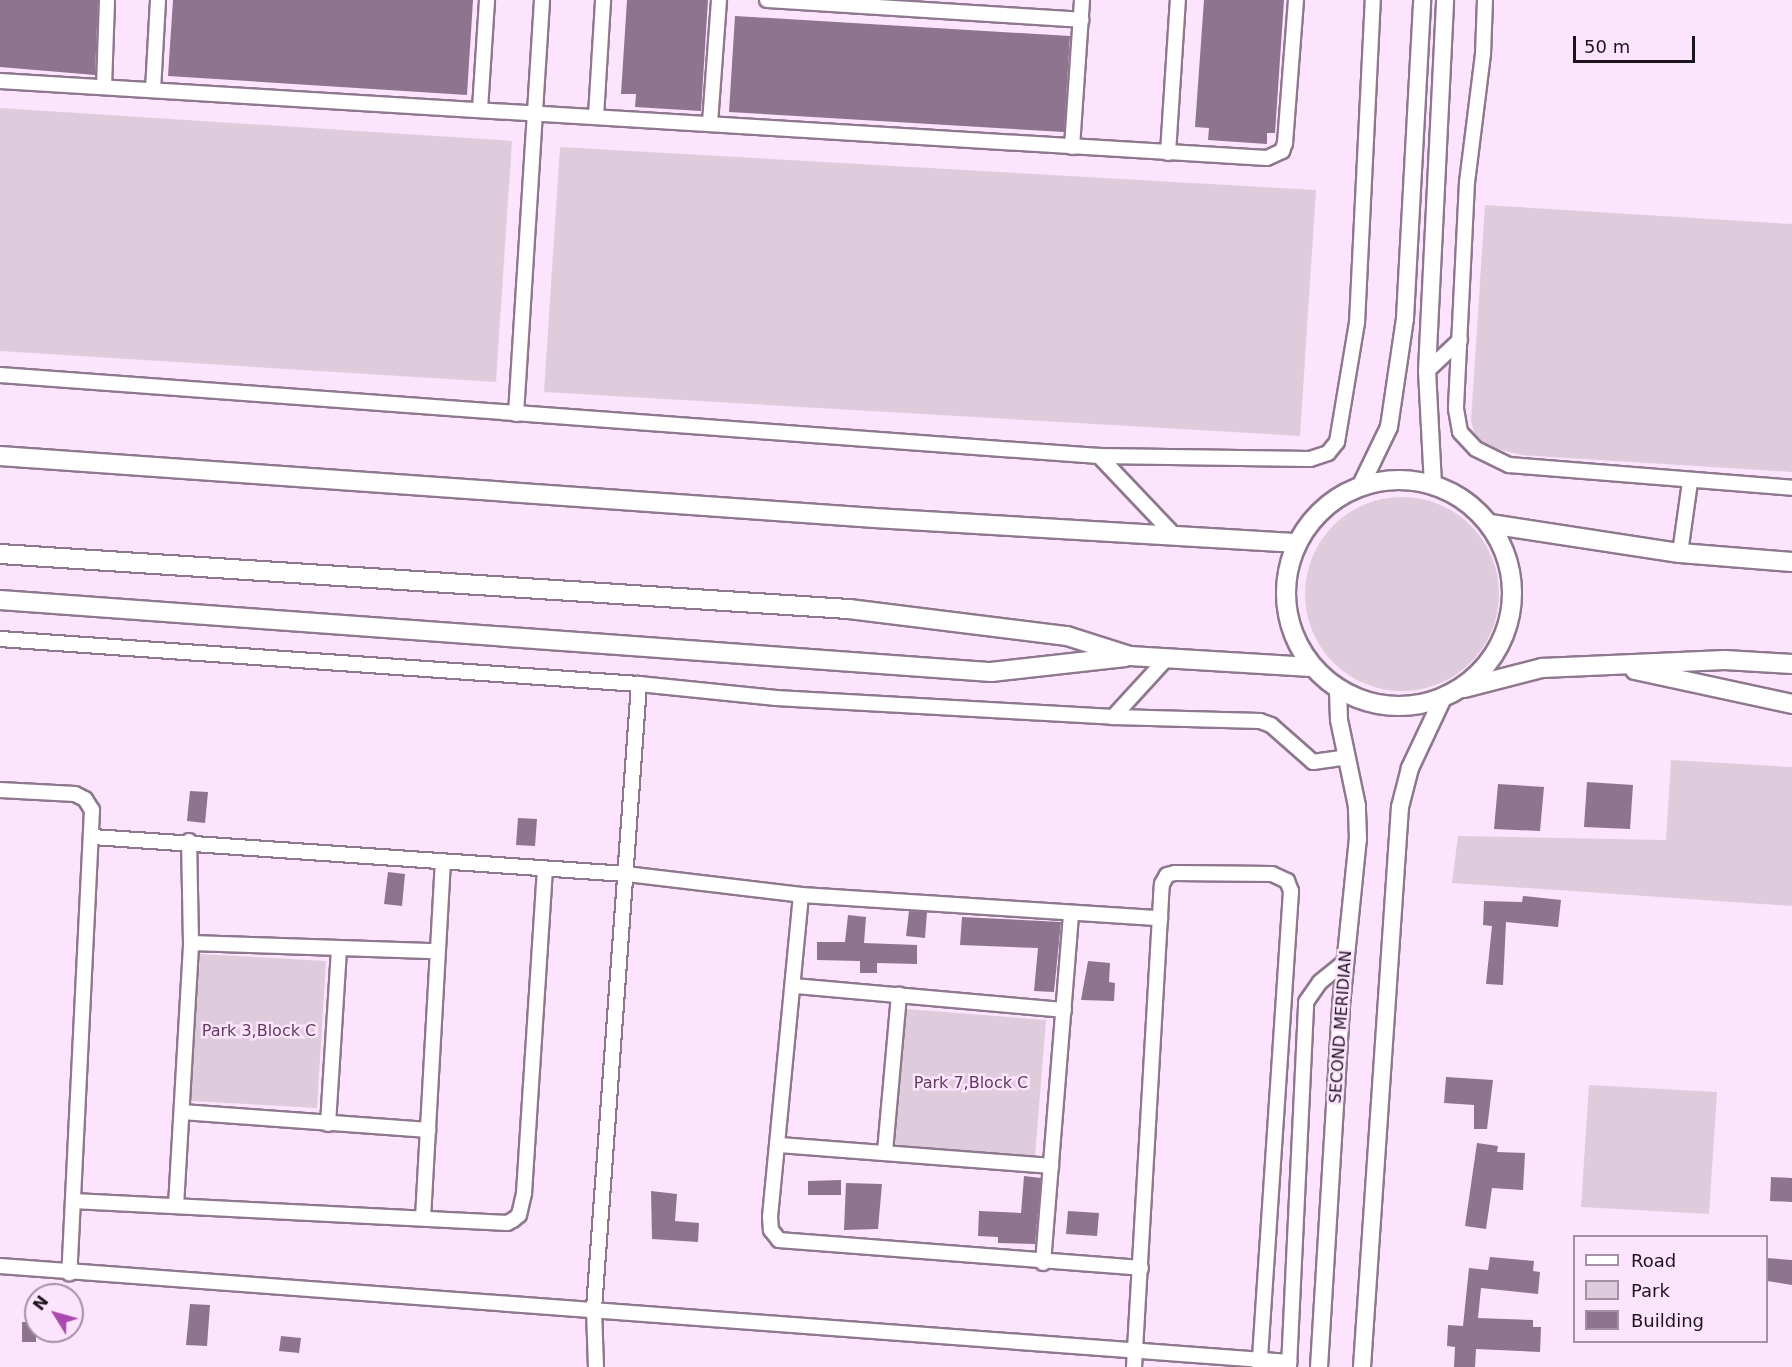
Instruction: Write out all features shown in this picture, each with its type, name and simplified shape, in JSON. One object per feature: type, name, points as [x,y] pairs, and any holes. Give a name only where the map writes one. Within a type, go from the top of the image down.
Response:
[{"type":"main road","points":[[0,456],[1297,543]]},
{"type":"main road","points":[[1460,689],[1489,662],[1505,630],[1514,596],[1512,566],[1490,524],[1454,493],[1433,485],[1402,479],[1361,486],[1337,498],[1313,518],[1297,543],[1287,571],[1287,614],[1296,641],[1311,667],[1338,689],[1380,706],[1400,707],[1443,698],[1460,689],[1542,668],[1725,660],[1792,664]]},
{"type":"main road","points":[[1490,524],[1680,553],[1792,562]]},
{"type":"main road","points":[[0,554],[849,609],[1067,636],[1130,656]]},
{"type":"main road","points":[[0,600],[991,672],[1130,656],[1311,667]]},
{"type":"main road","points":[[1610,665],[1792,704]]},
{"type":"street","points":[[104,87],[107,0]]},
{"type":"street","points":[[153,90],[158,0]]},
{"type":"street","points":[[480,109],[487,0]]},
{"type":"street","points":[[516,414],[543,0]]},
{"type":"street","points":[[596,116],[603,0]]},
{"type":"street","points":[[710,123],[719,0]]},
{"type":"street","points":[[767,0],[961,6],[1081,20]]},
{"type":"street","points":[[1072,147],[1082,0]]},
{"type":"street","points":[[1168,153],[1178,0]]},
{"type":"street","points":[[0,81],[1267,158],[1282,151],[1296,0]]},
{"type":"street","points":[[0,375],[1099,456],[1293,460],[1328,453],[1337,442],[1357,323],[1373,0]]},
{"type":"street","points":[[1361,486],[1389,427],[1405,318],[1422,0]]},
{"type":"street","points":[[1433,485],[1427,371],[1445,0]]},
{"type":"street","points":[[1485,0],[1483,54],[1467,182],[1456,409],[1460,432],[1493,460],[1509,465],[1690,482],[1792,488]]},
{"type":"street","points":[[1427,371],[1460,340]]},
{"type":"street","points":[[1099,456],[1174,535]]},
{"type":"street","points":[[1680,553],[1690,482]]},
{"type":"street","points":[[0,639],[639,684],[776,698],[1113,717],[1260,721],[1271,725],[1313,762],[1347,757]]},
{"type":"street","points":[[1113,717],[1167,658]]},
{"type":"street","points":[[596,1367],[594,1309],[639,684]]},
{"type":"street","name":"SECOND MERIDIAN","points":[[1319,1367],[1346,960],[1359,819],[1347,757],[1338,689]]},
{"type":"street","points":[[1362,1367],[1400,807],[1410,768],[1443,698]]},
{"type":"street","points":[[0,790],[75,794],[85,798],[92,810],[93,837],[69,1273]]},
{"type":"street","points":[[93,837],[189,841],[443,864],[626,874],[801,895],[1071,915],[1160,918]]},
{"type":"street","points":[[176,1206],[191,943],[189,841]]},
{"type":"street","points":[[423,1218],[443,864]]},
{"type":"street","points":[[73,1201],[507,1223],[519,1215],[524,1193],[545,870]]},
{"type":"street","points":[[1134,1367],[1162,884],[1175,873],[1272,874],[1287,881],[1291,891],[1259,1363]]},
{"type":"street","points":[[801,895],[780,1145],[770,1217],[771,1230],[779,1240],[1043,1263],[1141,1268]]},
{"type":"street","points":[[1043,1263],[1071,915]]},
{"type":"street","points":[[191,943],[437,951]]},
{"type":"street","points":[[328,1124],[339,949]]},
{"type":"street","points":[[0,1266],[69,1273],[594,1309],[1289,1364],[1305,1010],[1311,992],[1346,960]]},
{"type":"street","points":[[795,986],[1064,1010]]},
{"type":"street","points":[[885,1152],[898,995]]},
{"type":"street","points":[[182,1112],[428,1130]]},
{"type":"street","points":[[780,1145],[1051,1166]]},
{"type":"green space","points":[[0,108],[512,141],[496,382],[0,351]]},
{"type":"green space","points":[[560,147],[1316,190],[1300,436],[544,392]]},
{"type":"green space","points":[[1485,205],[1792,224],[1792,472],[1522,455],[1489,447],[1475,436],[1471,421]]},
{"type":"green space","points":[[1412,497],[1448,508],[1471,525],[1483,540],[1492,557],[1498,575],[1498,613],[1492,631],[1483,648],[1471,663],[1456,675],[1439,684],[1421,690],[1392,691],[1356,680],[1327,656],[1316,640],[1306,613],[1305,584],[1316,548],[1340,519],[1356,508],[1383,498]]},
{"type":"green space","points":[[1671,760],[1792,767],[1792,906],[1452,883],[1458,836],[1666,840]]},
{"type":"green space","name":"Park 3,Block C","points":[[200,954],[326,961],[317,1108],[191,1101]]},
{"type":"green space","name":"Park 7,Block C","points":[[907,1009],[1046,1020],[1035,1156],[895,1145]]},
{"type":"green space","points":[[1589,1085],[1717,1092],[1709,1214],[1581,1207]]},
{"type":"building","points":[[0,0],[98,0],[95,75],[0,67]]},
{"type":"building","points":[[173,0],[473,0],[467,95],[168,76]]},
{"type":"building","points":[[627,0],[708,0],[701,111],[635,107],[636,94],[621,94]]},
{"type":"building","points":[[1204,0],[1284,0],[1275,133],[1267,133],[1267,144],[1208,140],[1209,128],[1195,127]]},
{"type":"building","points":[[735,16],[1070,36],[1064,132],[729,112]]},
{"type":"building","points":[[1587,782],[1633,785],[1630,829],[1584,827]]},
{"type":"building","points":[[1498,784],[1544,787],[1540,831],[1494,829]]},
{"type":"building","points":[[190,791],[208,792],[205,823],[187,821]]},
{"type":"building","points":[[518,818],[537,819],[535,846],[516,845]]},
{"type":"building","points":[[388,872],[405,874],[402,906],[384,904]]},
{"type":"building","points":[[1523,896],[1561,900],[1558,927],[1506,922],[1503,985],[1486,984],[1492,926],[1483,925],[1484,901],[1522,902]]},
{"type":"building","points":[[909,911],[927,912],[925,938],[906,936]]},
{"type":"building","points":[[848,915],[866,917],[864,943],[917,945],[917,964],[877,963],[877,973],[860,973],[860,961],[817,960],[817,942],[845,942]]},
{"type":"building","points":[[962,917],[1061,922],[1054,992],[1034,991],[1038,948],[960,945]]},
{"type":"building","points":[[1088,961],[1110,963],[1109,982],[1115,983],[1114,1001],[1081,1000]]},
{"type":"building","points":[[1446,1077],[1493,1080],[1487,1129],[1474,1129],[1474,1105],[1444,1103]]},
{"type":"building","points":[[1477,1143],[1498,1146],[1497,1152],[1525,1153],[1523,1190],[1492,1188],[1486,1229],[1465,1226]]},
{"type":"building","points":[[1024,1176],[1041,1178],[1035,1244],[998,1243],[998,1237],[978,1236],[979,1211],[1021,1213]]},
{"type":"building","points":[[1771,1177],[1792,1178],[1792,1202],[1770,1201]]},
{"type":"building","points":[[841,1180],[841,1195],[808,1195],[808,1181]]},
{"type":"building","points":[[846,1183],[882,1184],[878,1229],[844,1230]]},
{"type":"building","points":[[651,1191],[677,1194],[675,1221],[699,1223],[698,1242],[652,1239]]},
{"type":"building","points":[[1068,1211],[1099,1213],[1097,1236],[1066,1234]]},
{"type":"building","points":[[1490,1257],[1534,1261],[1533,1271],[1540,1272],[1538,1294],[1481,1288],[1478,1318],[1533,1320],[1533,1327],[1541,1327],[1540,1352],[1476,1349],[1475,1367],[1454,1367],[1455,1347],[1447,1346],[1448,1325],[1463,1326],[1469,1268],[1488,1270]]},
{"type":"building","points":[[1768,1258],[1792,1260],[1792,1285],[1768,1281]]},
{"type":"building","points":[[190,1304],[210,1305],[207,1346],[186,1345]]},
{"type":"building","points":[[22,1322],[24,1322],[24,1342],[22,1342]]},
{"type":"building","points":[[281,1336],[301,1338],[299,1353],[279,1351]]}]
